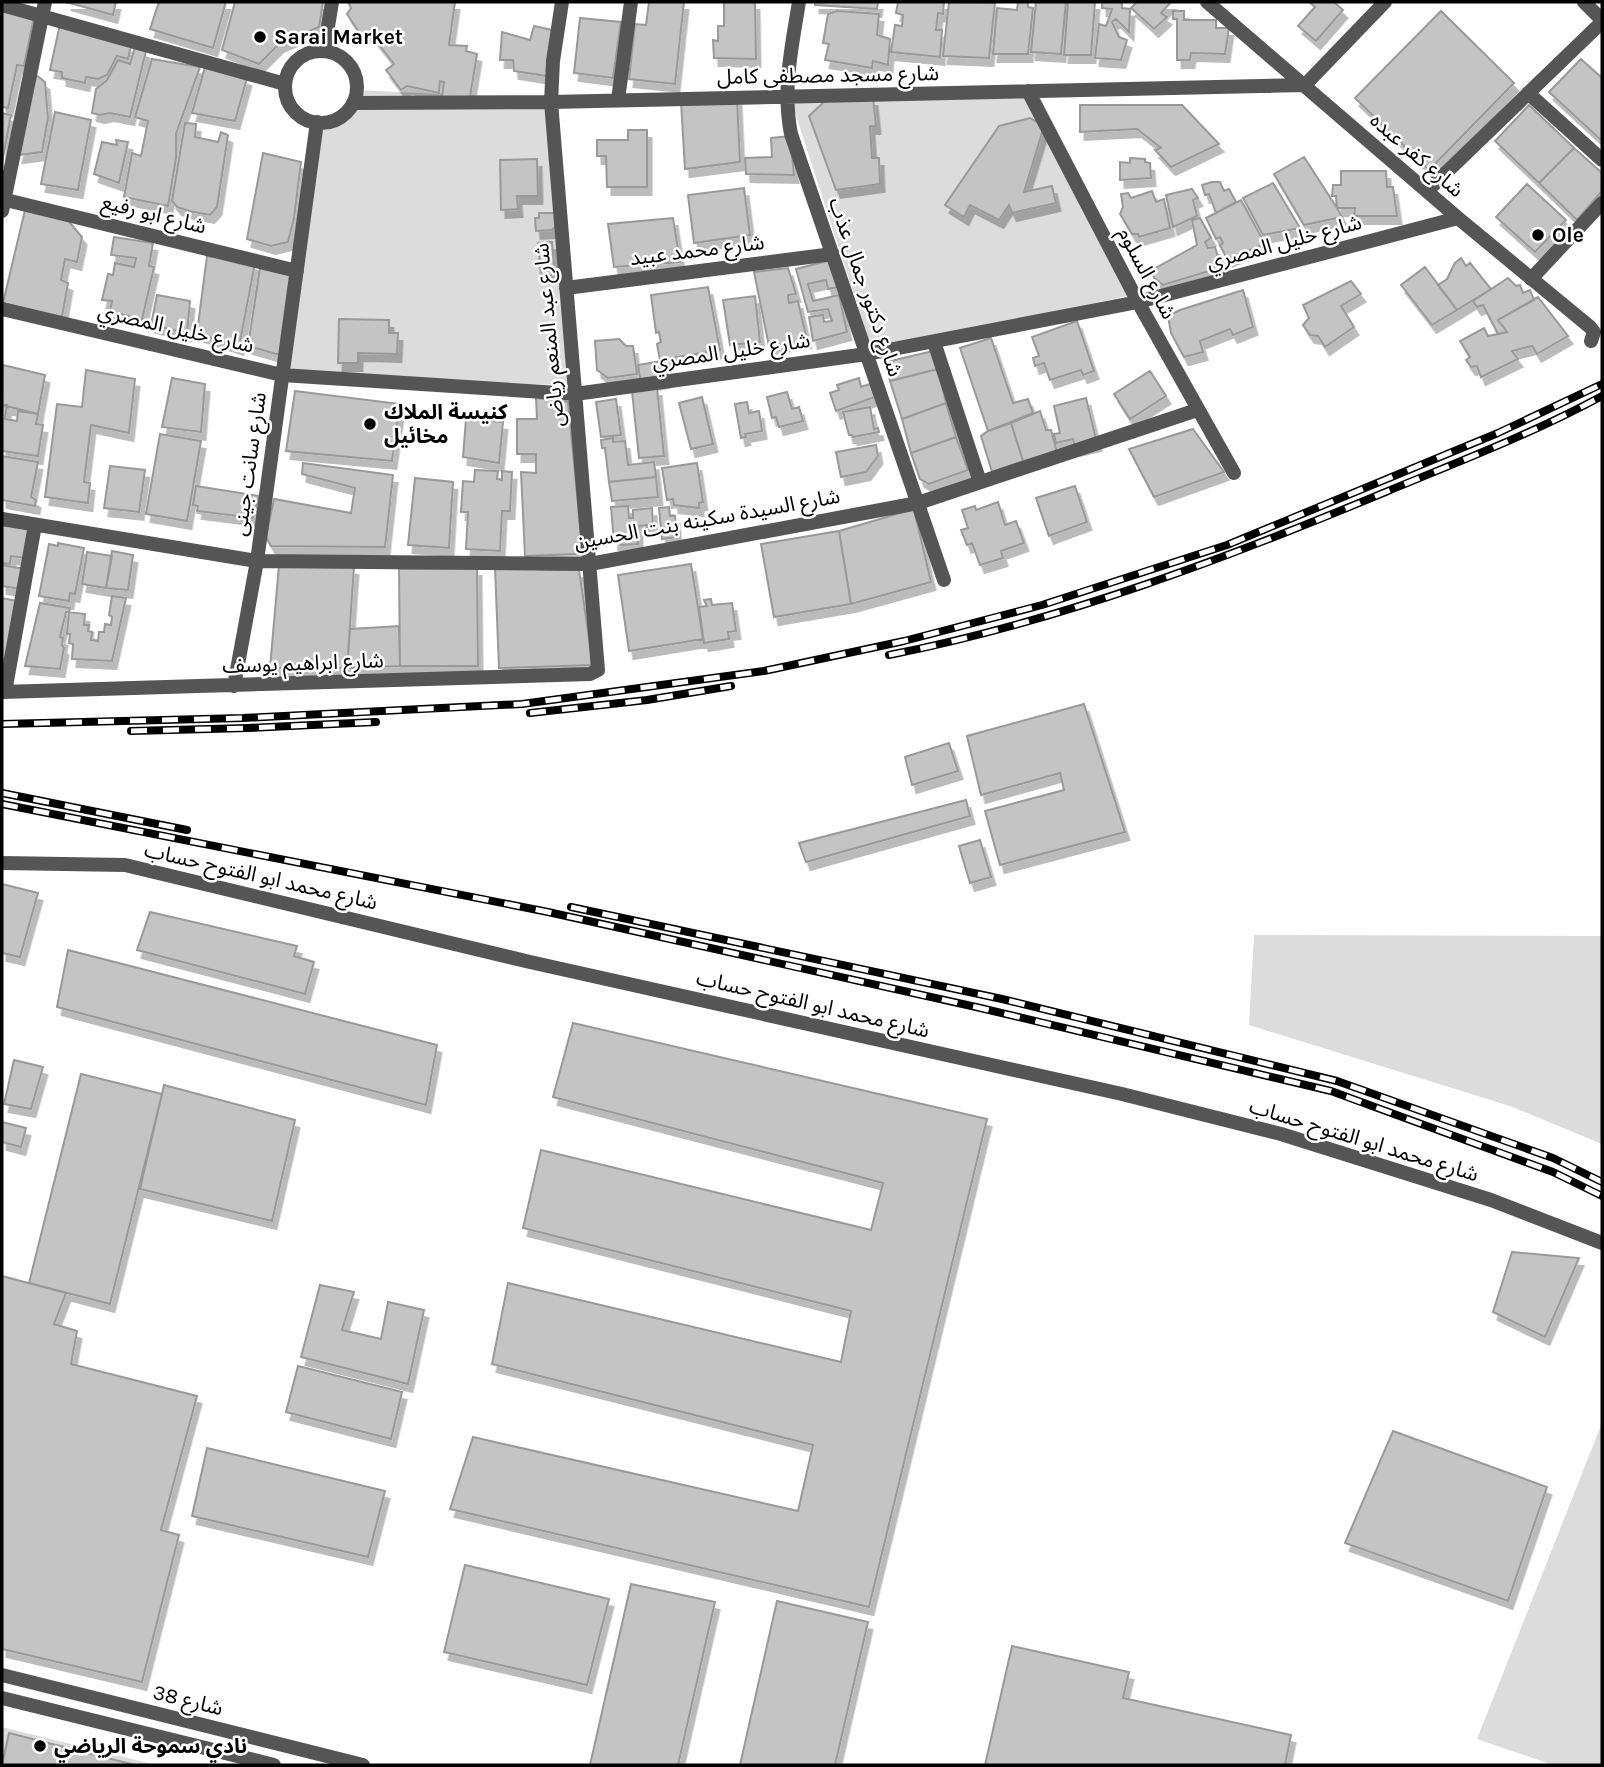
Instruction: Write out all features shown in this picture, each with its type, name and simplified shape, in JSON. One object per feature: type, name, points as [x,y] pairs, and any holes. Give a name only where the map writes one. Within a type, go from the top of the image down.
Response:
[{"type":"street","points":[[324,51],[332,2]]},
{"type":"street","name":"شارع عبد المنعم رياض","points":[[562,2],[553,61],[551,102],[599,664]]},
{"type":"street","points":[[618,100],[631,2]]},
{"type":"street","name":"شارع دكتور جمال عذب","points":[[799,2],[788,75],[787,114],[792,134],[944,580]]},
{"type":"street","name":"شارع كفر عبده","points":[[1207,2],[1458,218],[1592,329],[1594,335],[1591,341]]},
{"type":"street","points":[[1305,85],[1385,2]]},
{"type":"street","points":[[1427,191],[1602,21],[1584,2]]},
{"type":"street","points":[[2,5],[43,9],[285,84]]},
{"type":"street","points":[[3,203],[43,9]]},
{"type":"street","points":[[324,51],[340,57],[352,69],[356,84],[353,103],[341,116],[332,121],[317,122],[308,120],[293,109],[288,102],[285,84],[295,62],[308,54],[324,51]]},
{"type":"street","name":"شارع مسجد مصطفى كامل","points":[[353,103],[551,102],[1305,85]]},
{"type":"street","name":"شارع السلوم","points":[[1028,91],[1138,302],[1234,472]]},
{"type":"street","points":[[1528,93],[1602,160]]},
{"type":"street","name":"شارع سانت جينى","points":[[234,686],[257,561],[317,122]]},
{"type":"street","name":"شارع ابو رفيع","points":[[3,203],[297,271]]},
{"type":"street","points":[[1531,279],[1602,203]]},
{"type":"street","name":"شارع خليل المصري","points":[[2,309],[282,375],[575,394],[867,354],[1138,302],[1458,218]]},
{"type":"street","name":"شارع محمد عبيد","points":[[566,288],[833,254]]},
{"type":"street","points":[[934,342],[980,482]]},
{"type":"street","name":"شارع السيدة سكينه بنت الحسين","points":[[2,519],[257,561],[590,564],[918,503],[1197,410]]},
{"type":"street","points":[[4,692],[35,525]]},
{"type":"street","name":"شارع ابراهيم يوسف","points":[[4,692],[590,674],[598,670],[599,664]]},
{"type":"street","name":"شارع محمد ابو الفتوح حساب","points":[[2,863],[125,865],[530,962],[1122,1094],[1294,1138],[1491,1200],[1602,1242]]},
{"type":"street","name":"شارع 38","points":[[2,1675],[363,1765]]},
{"type":"street","name":"شارع 38","points":[[2,1698],[274,1765]]},
{"type":"shaded area","points":[[1036,89],[1140,293],[873,353],[789,94]]},
{"type":"shaded area","points":[[356,90],[553,99],[574,389],[558,385],[282,375],[321,123],[344,112],[352,103]]},
{"type":"shaded area","points":[[1254,935],[1602,936],[1602,1144],[1510,1106],[1249,1025]]},
{"type":"shaded area","points":[[1602,1423],[1602,1765],[1553,1765],[1477,1739]]},
{"type":"shaded area","name":"نادي سموحة الرياضي","points":[[2,1727],[156,1765],[2,1765]]},
{"type":"building","points":[[66,2],[116,2],[113,15]]},
{"type":"building","points":[[159,2],[226,2],[213,48],[150,29]]},
{"type":"building","name":"Sarai Market","points":[[235,2],[323,2],[319,27],[279,44],[259,64],[222,50]]},
{"type":"building","points":[[348,2],[455,2],[449,45],[467,46],[466,51],[477,54],[470,97],[442,97],[444,82],[440,81],[439,93],[407,86],[401,90],[386,70],[394,64],[369,32],[362,37],[347,14],[351,8]]},
{"type":"building","points":[[649,2],[684,2],[675,84],[629,79],[635,24],[646,25]]},
{"type":"building","points":[[724,2],[755,2],[756,59],[714,58],[713,40],[718,41],[718,26],[724,26]]},
{"type":"building","points":[[815,2],[878,2],[877,9],[815,5]]},
{"type":"building","points":[[898,2],[944,2],[943,14],[938,13],[936,30],[942,30],[940,57],[891,52],[895,25],[902,26],[903,15],[896,13]]},
{"type":"building","points":[[949,2],[995,3],[989,58],[943,56]]},
{"type":"building","points":[[1018,2],[1028,2],[1028,7],[1033,8],[1028,54],[993,54],[997,8],[1017,10]]},
{"type":"building","points":[[1036,2],[1066,2],[1061,54],[1031,52]]},
{"type":"building","points":[[1068,2],[1095,2],[1091,55],[1064,55]]},
{"type":"building","points":[[1102,2],[1122,2],[1122,8],[1130,9],[1129,32],[1116,19],[1112,22],[1119,37],[1127,40],[1121,60],[1095,58],[1099,24],[1106,26],[1112,9],[1102,8]]},
{"type":"building","points":[[1137,2],[1171,2],[1161,13],[1167,17],[1154,29],[1131,8]]},
{"type":"building","points":[[1309,2],[1334,2],[1343,10],[1316,41],[1298,26],[1315,7]]},
{"type":"building","points":[[2,11],[34,17],[24,66],[17,65],[8,108],[2,107]]},
{"type":"building","points":[[837,11],[879,14],[877,35],[890,39],[888,65],[873,61],[872,68],[825,60],[829,44],[823,43],[828,14]]},
{"type":"building","points":[[1173,11],[1184,11],[1184,20],[1216,20],[1216,28],[1229,28],[1225,54],[1191,53],[1190,60],[1177,60],[1177,19],[1173,19]]},
{"type":"building","points":[[1441,11],[1514,83],[1429,170],[1355,98]]},
{"type":"building","points":[[580,18],[621,22],[613,78],[574,73]]},
{"type":"building","points":[[60,24],[131,46],[128,59],[117,56],[107,75],[98,79],[86,77],[85,83],[62,78],[62,72],[50,70]]},
{"type":"building","points":[[534,26],[557,31],[547,76],[514,71],[513,60],[500,60],[502,32],[530,40]]},
{"type":"building","points":[[135,47],[146,51],[130,117],[92,113],[96,89],[107,80],[118,60],[130,64]]},
{"type":"building","points":[[152,59],[200,67],[176,134],[176,158],[168,206],[124,197],[132,153],[141,156],[148,121],[135,117]]},
{"type":"building","points":[[1581,59],[1602,78],[1602,141],[1549,92]]},
{"type":"building","points":[[205,67],[247,78],[235,121],[192,113]]},
{"type":"building","points":[[36,75],[45,82],[48,118],[42,152],[18,155]]},
{"type":"building","points":[[737,98],[740,162],[685,169],[681,102]]},
{"type":"building","points":[[873,98],[876,126],[870,126],[872,158],[879,158],[880,184],[836,190],[809,116],[826,100]]},
{"type":"building","points":[[1080,105],[1182,105],[1219,144],[1171,167],[1155,150],[1161,148],[1137,129],[1080,132]]},
{"type":"building","points":[[1529,105],[1574,148],[1539,183],[1495,141]]},
{"type":"building","points":[[55,112],[91,120],[78,190],[41,184]]},
{"type":"building","points":[[2,113],[11,115],[2,163]]},
{"type":"building","points":[[1030,118],[1044,126],[1024,192],[1052,186],[1056,203],[1012,213],[1009,205],[999,220],[970,205],[964,217],[945,205],[999,126]]},
{"type":"building","points":[[185,123],[196,124],[195,137],[218,142],[221,132],[228,135],[217,207],[210,215],[177,207],[172,201]]},
{"type":"building","points":[[628,130],[647,130],[647,187],[607,187],[606,156],[597,156],[597,140],[628,140]]},
{"type":"building","points":[[790,136],[794,175],[746,174],[745,158],[772,157],[771,138]]},
{"type":"building","points":[[116,140],[128,142],[119,183],[94,174],[102,142],[117,145]]},
{"type":"building","points":[[1574,148],[1602,173],[1602,191],[1577,220],[1539,183]]},
{"type":"building","points":[[263,153],[301,162],[288,242],[271,246],[247,239]]},
{"type":"building","points":[[1304,157],[1342,217],[1304,225],[1274,174]]},
{"type":"building","points":[[1130,158],[1145,159],[1145,162],[1150,163],[1151,178],[1120,180],[1120,162],[1130,163]]},
{"type":"building","points":[[537,159],[538,196],[517,196],[518,209],[501,210],[500,160]]},
{"type":"building","points":[[1341,171],[1386,171],[1387,187],[1393,187],[1397,216],[1354,216],[1355,208],[1337,208],[1336,196],[1332,196],[1333,185],[1341,185]]},
{"type":"building","points":[[1220,182],[1224,191],[1229,189],[1236,202],[1216,213],[1209,194],[1205,195],[1202,185]]},
{"type":"building","points":[[1273,183],[1300,228],[1263,235],[1243,198]]},
{"type":"building","points":[[1527,184],[1566,220],[1535,252],[1496,217]]},
{"type":"building","points":[[744,188],[750,235],[694,243],[688,195]]},
{"type":"building","points":[[1192,189],[1198,198],[1193,200],[1197,216],[1173,227],[1166,195]]},
{"type":"building","points":[[1152,191],[1156,202],[1164,199],[1170,228],[1139,237],[1138,234],[1132,234],[1120,214],[1123,207],[1121,194],[1128,193],[1131,198]]},
{"type":"building","points":[[1241,200],[1265,244],[1227,259],[1220,245],[1223,243],[1220,237],[1216,239],[1206,218]]},
{"type":"building","points":[[25,210],[66,218],[82,237],[77,262],[65,259],[61,280],[68,283],[62,317],[3,303]]},
{"type":"building","points":[[539,213],[557,213],[557,225],[552,230],[536,231],[535,218],[539,218]]},
{"type":"building","points":[[673,218],[680,262],[614,267],[608,224]]},
{"type":"building","points":[[1200,218],[1211,238],[1205,242],[1208,248],[1215,247],[1218,257],[1226,266],[1163,285],[1154,278],[1152,270],[1197,245],[1192,220]]},
{"type":"building","points":[[114,237],[153,243],[149,266],[154,267],[142,320],[110,311],[112,301],[102,300],[108,274],[113,275],[115,263],[134,267],[136,258],[111,255]]},
{"type":"building","points":[[552,242],[555,275],[541,276],[538,243]]},
{"type":"building","points":[[207,256],[255,263],[239,347],[197,333]]},
{"type":"building","points":[[1461,258],[1466,266],[1470,263],[1491,289],[1457,310],[1438,285],[1447,279],[1455,263]]},
{"type":"building","points":[[831,260],[838,287],[828,289],[826,280],[808,284],[813,301],[839,295],[847,332],[813,341],[809,317],[823,315],[824,322],[832,321],[828,309],[808,312],[796,269]]},
{"type":"building","points":[[1425,267],[1457,310],[1432,325],[1401,285]]},
{"type":"building","points":[[260,268],[295,272],[283,356],[248,346]]},
{"type":"building","points":[[788,268],[796,294],[788,295],[789,303],[798,301],[807,340],[769,346],[754,272]]},
{"type":"building","points":[[1508,278],[1516,286],[1520,285],[1523,293],[1530,290],[1534,300],[1498,320],[1507,332],[1498,334],[1483,305],[1477,307],[1473,301]]},
{"type":"building","points":[[1351,281],[1361,294],[1341,306],[1354,327],[1325,347],[1318,336],[1310,335],[1303,325],[1309,318],[1303,305]]},
{"type":"building","points":[[708,287],[720,350],[660,360],[657,344],[661,342],[659,332],[656,333],[651,295]]},
{"type":"building","points":[[1243,290],[1253,327],[1233,335],[1230,329],[1200,341],[1203,352],[1184,357],[1171,333],[1168,316]]},
{"type":"building","points":[[157,295],[190,301],[187,333],[151,325]]},
{"type":"building","points":[[755,296],[760,342],[730,345],[723,300]]},
{"type":"building","points":[[1538,297],[1568,336],[1537,354],[1532,346],[1512,351],[1518,359],[1481,377],[1477,366],[1471,367],[1466,360],[1470,357],[1460,341],[1484,328],[1488,336],[1507,332],[1498,320]]},
{"type":"building","points":[[339,319],[389,320],[389,333],[398,333],[397,354],[358,353],[358,363],[338,363]]},
{"type":"building","points":[[1077,321],[1094,371],[1083,375],[1081,370],[1050,380],[1044,363],[1035,366],[1033,358],[1039,356],[1032,337]]},
{"type":"building","points":[[991,338],[1013,403],[1028,399],[1033,413],[988,431],[960,348]]},
{"type":"building","points":[[619,339],[626,346],[633,346],[637,374],[608,378],[597,370],[595,341]]},
{"type":"building","points":[[933,351],[938,369],[890,381],[886,362]]},
{"type":"building","points":[[662,361],[665,380],[641,384],[638,365]]},
{"type":"building","points":[[3,365],[45,375],[38,414],[2,405]]},
{"type":"building","points":[[938,369],[946,403],[902,419],[890,381]]},
{"type":"building","points":[[86,370],[135,379],[129,433],[91,425],[84,482],[90,483],[88,503],[45,497],[57,404],[82,407]]},
{"type":"building","points":[[1150,371],[1166,396],[1130,419],[1114,394]]},
{"type":"building","points":[[172,378],[205,384],[201,432],[162,427]]},
{"type":"building","points":[[859,378],[861,387],[870,384],[875,397],[836,411],[830,393],[839,390],[837,385]]},
{"type":"building","points":[[657,388],[664,456],[639,458],[632,391]]},
{"type":"building","points":[[295,391],[400,404],[392,461],[286,451]]},
{"type":"building","points":[[787,392],[792,409],[799,407],[803,421],[779,427],[776,417],[772,418],[767,397]]},
{"type":"building","points":[[702,397],[713,444],[691,449],[679,403]]},
{"type":"building","points":[[536,398],[568,402],[582,545],[576,554],[525,556],[521,472],[536,473],[536,454],[517,454],[517,419],[537,419]]},
{"type":"building","points":[[1086,398],[1097,443],[1075,448],[1073,439],[1056,443],[1054,434],[1060,433],[1054,406]]},
{"type":"building","points":[[616,399],[621,435],[601,437],[596,402]]},
{"type":"building","points":[[747,402],[749,413],[759,411],[762,431],[745,434],[746,437],[741,438],[735,404]]},
{"type":"building","points":[[946,403],[956,437],[911,453],[902,419]]},
{"type":"building","points":[[2,405],[7,405],[5,419],[17,421],[18,411],[38,414],[36,424],[43,425],[38,456],[2,451]]},
{"type":"building","points":[[870,407],[874,429],[878,428],[879,432],[853,437],[849,435],[843,412]]},
{"type":"building","points":[[1040,411],[1046,430],[1051,430],[1057,452],[1023,461],[1011,423]]},
{"type":"building","points":[[466,419],[503,422],[499,463],[463,457]]},
{"type":"building","points":[[1011,423],[1023,461],[992,472],[981,436]]},
{"type":"building","points":[[1193,429],[1224,472],[1154,497],[1129,449]]},
{"type":"building","points":[[160,434],[201,441],[187,521],[146,514]]},
{"type":"building","points":[[956,437],[968,470],[929,484],[920,479],[911,453]]},
{"type":"building","points":[[613,438],[613,442],[625,441],[628,465],[654,462],[656,477],[609,482],[605,448],[602,448],[601,440]]},
{"type":"building","points":[[876,445],[878,456],[866,472],[841,477],[836,452]]},
{"type":"building","points":[[2,456],[38,462],[31,497],[36,500],[35,506],[2,500]]},
{"type":"building","points":[[303,463],[393,475],[385,547],[271,546],[266,537],[274,499],[351,513],[355,488],[302,474]]},
{"type":"building","points":[[697,463],[703,502],[699,503],[699,508],[674,505],[673,499],[667,500],[662,468]]},
{"type":"building","points":[[110,466],[145,470],[139,512],[104,508]]},
{"type":"building","points":[[475,470],[498,471],[497,479],[502,480],[502,471],[512,472],[510,511],[502,511],[500,551],[466,549],[468,512],[461,512],[463,481],[474,482]]},
{"type":"building","points":[[656,477],[658,497],[612,501],[609,482]]},
{"type":"building","points":[[415,478],[453,482],[449,548],[408,545]]},
{"type":"building","points":[[196,486],[259,496],[253,518],[197,511],[198,506],[193,505]]},
{"type":"building","points":[[1075,486],[1087,522],[1049,536],[1036,498]]},
{"type":"building","points":[[998,502],[1005,525],[1016,521],[1024,543],[1001,551],[1003,558],[980,565],[972,543],[967,545],[961,530],[968,528],[962,510],[975,506],[976,510]]},
{"type":"building","points":[[628,506],[629,518],[633,518],[633,510],[652,508],[653,529],[647,530],[647,525],[638,526],[638,544],[621,545],[620,542],[614,542],[611,507]]},
{"type":"building","points":[[669,507],[670,516],[675,516],[677,537],[662,539],[659,508]]},
{"type":"building","points":[[914,509],[931,582],[851,604],[839,531]]},
{"type":"building","points":[[2,523],[31,527],[26,558],[11,556],[10,564],[2,563]]},
{"type":"building","points":[[839,531],[851,604],[774,617],[761,544]]},
{"type":"building","points":[[58,543],[84,548],[75,594],[70,593],[69,601],[39,596],[49,544],[58,546]]},
{"type":"building","points":[[112,551],[133,555],[128,590],[106,588]]},
{"type":"building","points":[[87,552],[112,556],[106,588],[82,584]]},
{"type":"building","points":[[691,564],[703,639],[629,651],[618,575]]},
{"type":"building","points":[[2,565],[25,569],[21,589],[2,586]]},
{"type":"building","points":[[279,565],[354,567],[347,668],[270,668]]},
{"type":"building","points":[[477,568],[478,666],[400,666],[399,569]]},
{"type":"building","points":[[495,568],[579,570],[593,665],[499,668]]},
{"type":"building","points":[[112,596],[126,598],[112,661],[72,659],[73,644],[69,643],[70,634],[67,634],[69,612],[85,614],[84,625],[89,625],[91,640],[98,641],[99,632],[104,632],[105,624],[111,625],[112,617],[109,615]]},
{"type":"building","points":[[2,598],[17,601],[5,669],[2,669]]},
{"type":"building","points":[[711,599],[712,605],[732,603],[736,631],[728,632],[729,639],[704,643],[699,607],[707,606],[704,600]]},
{"type":"building","points":[[40,603],[70,608],[69,612],[66,612],[60,637],[63,638],[64,648],[60,669],[25,666]]},
{"type":"building","points":[[399,626],[400,666],[347,668],[350,629]]},
{"type":"building","points":[[1084,704],[1125,832],[1000,865],[985,811],[1064,790],[1060,773],[981,795],[967,736]]},
{"type":"building","points":[[949,743],[958,771],[912,785],[905,757]]},
{"type":"building","points":[[966,800],[970,816],[806,862],[799,843]]},
{"type":"building","points":[[980,840],[991,877],[970,883],[959,846]]},
{"type":"building","points":[[2,884],[38,893],[20,957],[2,953]]},
{"type":"building","points":[[150,912],[297,946],[294,956],[314,962],[305,994],[137,950]]},
{"type":"building","points":[[68,950],[437,1045],[426,1105],[57,1007]]},
{"type":"building","points":[[573,1023],[987,1119],[869,1607],[450,1509],[473,1437],[798,1511],[813,1445],[492,1364],[508,1283],[841,1362],[851,1311],[523,1228],[541,1150],[871,1230],[883,1183],[553,1097]]},
{"type":"building","points":[[14,1060],[43,1067],[31,1109],[4,1104]]},
{"type":"building","points":[[81,1074],[162,1094],[110,1304],[29,1283]]},
{"type":"building","points":[[164,1085],[295,1120],[272,1221],[140,1189]]},
{"type":"building","points":[[2,1122],[26,1128],[21,1147],[2,1142]]},
{"type":"building","points":[[1512,1252],[1579,1258],[1545,1337],[1493,1312]]},
{"type":"building","points":[[2,1276],[66,1293],[54,1324],[77,1331],[71,1364],[197,1396],[161,1530],[179,1535],[142,1682],[2,1649]]},
{"type":"building","points":[[320,1285],[354,1292],[342,1330],[381,1339],[388,1302],[424,1310],[408,1384],[301,1357]]},
{"type":"building","points":[[298,1366],[402,1392],[391,1439],[286,1412]]},
{"type":"building","points":[[1393,1431],[1547,1487],[1508,1601],[1345,1543]]},
{"type":"building","points":[[207,1448],[385,1491],[368,1557],[192,1516]]},
{"type":"building","points":[[465,1565],[609,1599],[587,1685],[444,1652]]},
{"type":"building","points":[[631,1584],[715,1602],[678,1765],[590,1765]]},
{"type":"building","points":[[777,1601],[868,1622],[835,1765],[740,1765]]},
{"type":"building","points":[[1012,1646],[1129,1672],[1123,1698],[1291,1735],[1285,1765],[985,1765]]},
{"type":"building","name":"نادي سموحة الرياضي","points":[[9,1733],[135,1765],[2,1765]]},
{"type":"railway","points":[[2,724],[243,718],[522,704],[764,671],[904,641],[1042,605],[1227,545],[1498,433],[1602,384]]},
{"type":"railway","points":[[889,655],[953,641],[1080,606],[1205,563],[1497,446],[1602,396]]},
{"type":"railway","points":[[530,713],[647,700],[731,686]]},
{"type":"railway","points":[[131,731],[376,722]]},
{"type":"railway","points":[[2,793],[187,830]]},
{"type":"railway","points":[[2,804],[548,912],[976,1007],[1331,1091],[1553,1172],[1602,1196]]},
{"type":"railway","points":[[571,907],[1002,999],[1337,1081],[1553,1158],[1602,1182]]},
{"type":"place","name":"Sarai Market","points":[[260,37]]},
{"type":"place","name":"Ole","points":[[1538,235]]},
{"type":"place","name":"كنيسة الملاك مخائيل","points":[[370,424]]},
{"type":"place","name":"نادي سموحة الرياضي","points":[[40,1746]]}]
